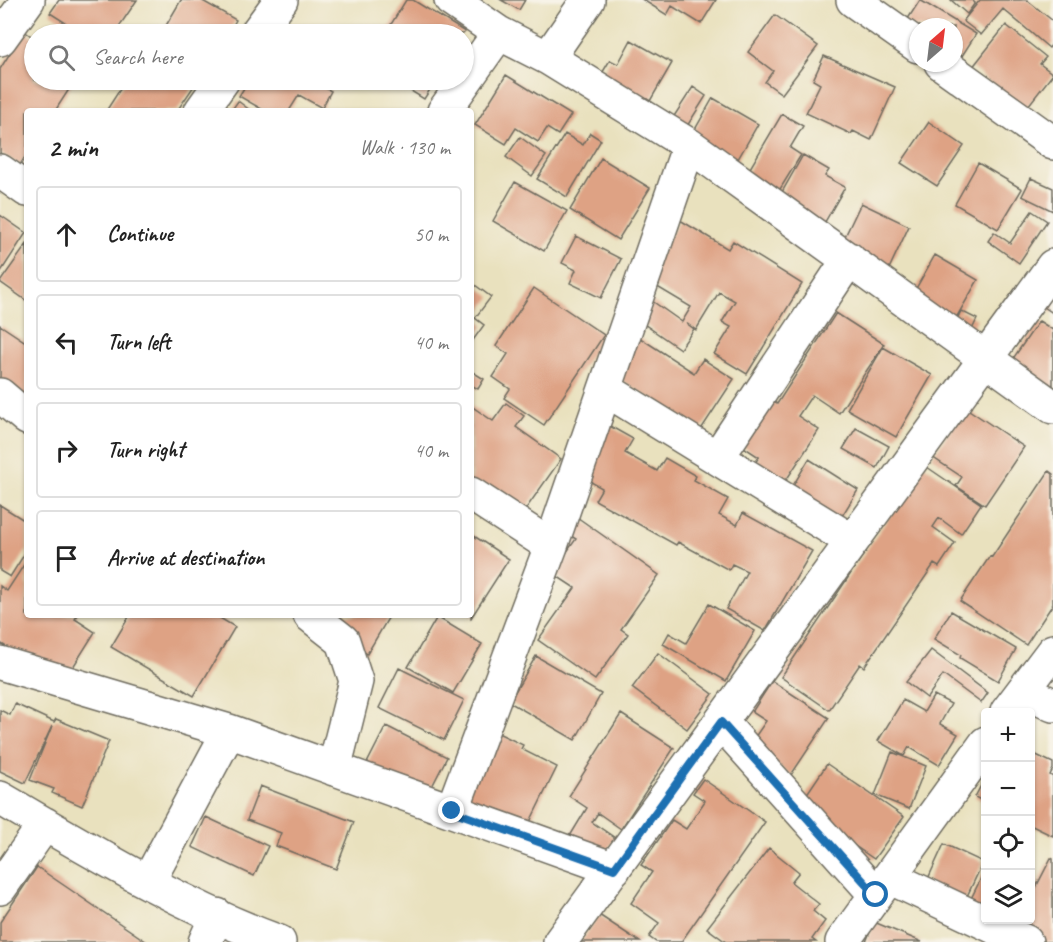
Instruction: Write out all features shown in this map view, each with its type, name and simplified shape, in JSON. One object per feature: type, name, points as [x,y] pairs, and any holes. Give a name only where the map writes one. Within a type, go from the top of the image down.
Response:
[{"type":"street","points":[[0,39],[28,0]]},
{"type":"street","points":[[263,24],[281,0]]},
{"type":"street","points":[[451,0],[499,33],[548,57],[689,145],[1053,407]]},
{"type":"street","points":[[548,57],[588,0]]},
{"type":"street","points":[[853,0],[909,40]]},
{"type":"street","points":[[474,68],[499,33]]},
{"type":"street","points":[[954,72],[1053,143]]},
{"type":"street","points":[[203,108],[216,90]]},
{"type":"street","points":[[446,108],[459,90]]},
{"type":"street","points":[[452,811],[551,546],[689,145]]},
{"type":"street","points":[[0,171],[24,188]]},
{"type":"street","points":[[717,458],[849,259]]},
{"type":"street","points":[[560,942],[1053,266]]},
{"type":"street","points":[[605,389],[852,541]]},
{"type":"street","points":[[474,496],[551,546]]},
{"type":"street","points":[[314,618],[343,641],[356,681],[334,768]]},
{"type":"street","points":[[1015,702],[1053,651]]},
{"type":"street","points":[[0,663],[229,731],[614,869]]},
{"type":"street","points":[[1015,702],[1053,705]]},
{"type":"street","points":[[721,722],[882,886],[1026,942]]},
{"type":"street","points":[[148,882],[229,731]]},
{"type":"street","points":[[842,942],[981,750]]},
{"type":"street","points":[[0,798],[148,882],[211,929],[250,931],[279,942]]},
{"type":"street","points":[[0,888],[45,824]]},
{"type":"building","points":[[59,0],[137,0],[121,24],[67,24],[50,13]]},
{"type":"building","points":[[181,0],[201,0],[236,20],[234,24],[167,24]]},
{"type":"building","points":[[406,0],[413,0],[452,24],[391,24]]},
{"type":"building","points":[[501,0],[525,0],[519,10]]},
{"type":"building","points":[[643,0],[716,0],[701,24],[672,6],[667,15]]},
{"type":"building","points":[[920,0],[950,18],[909,18],[909,26],[904,25]]},
{"type":"building","points":[[951,0],[972,0],[975,3],[967,14]]},
{"type":"building","points":[[980,0],[1027,0],[1053,21],[1053,43],[1049,48],[1003,9],[981,35],[963,21]]},
{"type":"building","points":[[775,15],[818,46],[782,94],[765,82],[773,71],[748,52]]},
{"type":"building","points":[[1006,25],[1046,57],[1040,64],[1053,74],[1025,110],[972,68]]},
{"type":"building","points":[[963,26],[976,34],[963,54]]},
{"type":"building","points":[[24,31],[24,90],[69,90],[57,108],[24,108],[24,159],[20,165],[0,153],[0,69]]},
{"type":"building","points":[[631,40],[672,63],[646,108],[598,80],[610,60],[618,64]]},
{"type":"building","points":[[824,56],[895,87],[871,140],[853,131],[851,134],[806,113],[820,84],[813,80]]},
{"type":"building","points":[[506,75],[571,115],[558,135],[547,128],[538,142],[516,128],[506,144],[475,125]]},
{"type":"building","points":[[693,87],[706,96],[679,139],[665,130]]},
{"type":"building","points":[[120,90],[191,90],[179,108],[108,108]]},
{"type":"building","points":[[243,90],[331,91],[322,108],[299,95],[291,108],[260,108],[239,96]]},
{"type":"building","points":[[409,90],[430,90],[424,99]]},
{"type":"building","points":[[713,98],[758,124],[734,166],[689,140]]},
{"type":"building","points":[[238,101],[247,108],[233,108]]},
{"type":"building","points":[[782,114],[803,126],[790,148],[801,155],[777,194],[746,175]]},
{"type":"building","points":[[929,122],[964,146],[937,186],[901,163]]},
{"type":"building","points":[[590,133],[601,140],[567,197],[537,179],[565,134],[583,145]]},
{"type":"building","points":[[520,137],[546,156],[532,176],[506,157]]},
{"type":"building","points":[[803,155],[829,170],[825,176],[845,187],[818,234],[773,208]]},
{"type":"building","points":[[601,158],[650,188],[618,240],[570,210]]},
{"type":"building","points":[[978,163],[1022,189],[998,229],[955,204]]},
{"type":"building","points":[[1031,178],[1053,188],[1053,211],[1022,196]]},
{"type":"building","points":[[515,182],[567,211],[544,251],[493,221]]},
{"type":"building","points":[[861,203],[909,226],[888,271],[840,247]]},
{"type":"building","points":[[1032,211],[1047,221],[1019,263],[988,241],[994,232],[1010,243]]},
{"type":"building","points":[[0,215],[24,232],[24,236],[0,273]]},
{"type":"building","points":[[680,220],[728,249],[733,241],[802,284],[747,374],[714,354],[731,327],[722,322],[735,301],[719,292],[696,330],[686,323],[694,329],[680,349],[631,315],[645,296],[682,322],[691,307],[644,279]]},
{"type":"building","points":[[576,236],[621,259],[601,298],[570,283],[576,270],[562,263]]},
{"type":"building","points":[[24,248],[24,299],[0,282]]},
{"type":"building","points":[[935,255],[978,280],[952,325],[909,301]]},
{"type":"building","points":[[474,284],[491,297],[475,318],[484,325],[474,339]]},
{"type":"building","points":[[1053,287],[1053,313],[1041,305]]},
{"type":"building","points":[[534,288],[604,335],[544,425],[504,398],[510,389],[493,377],[508,354],[496,346]]},
{"type":"building","points":[[961,311],[977,319],[968,338],[952,330]]},
{"type":"building","points":[[836,313],[884,344],[839,413],[812,395],[798,416],[819,430],[783,485],[753,466],[759,457],[742,446],[772,401],[777,404]]},
{"type":"building","points":[[1039,321],[1053,330],[1053,408],[1003,373]]},
{"type":"building","points":[[0,325],[24,341],[24,421],[0,406]]},
{"type":"building","points":[[634,334],[694,373],[703,359],[734,379],[700,431],[609,372]]},
{"type":"building","points":[[883,347],[932,375],[896,437],[847,409]]},
{"type":"building","points":[[474,373],[484,379],[478,389],[474,387]]},
{"type":"building","points":[[506,403],[524,416],[516,427],[561,459],[518,520],[474,489],[474,408],[493,421]]},
{"type":"building","points":[[966,408],[1024,447],[985,505],[956,486],[962,477],[932,457]]},
{"type":"building","points":[[608,425],[633,439],[625,453],[657,471],[665,458],[696,476],[694,480],[728,499],[719,515],[737,525],[743,513],[812,551],[765,631],[726,609],[747,571],[732,564],[729,570],[678,542],[676,545],[595,500],[602,488],[580,476]]},
{"type":"building","points":[[856,428],[889,446],[877,468],[843,449]]},
{"type":"building","points":[[809,459],[858,490],[837,524],[788,494]]},
{"type":"building","points":[[924,465],[981,504],[961,534],[939,518],[933,527],[955,543],[939,567],[934,564],[864,667],[860,664],[829,710],[781,677]]},
{"type":"building","points":[[1049,471],[1053,474],[1053,604],[1026,645],[960,601]]},
{"type":"building","points":[[0,505],[24,520],[24,555],[10,577],[0,571]]},
{"type":"building","points":[[574,515],[659,575],[621,629],[628,634],[595,680],[538,640],[575,588],[552,573],[576,539],[563,531]]},
{"type":"building","points":[[474,536],[509,559],[474,613]]},
{"type":"building","points":[[24,565],[24,618],[76,618],[95,632],[63,683],[0,643],[0,586],[7,591]]},
{"type":"building","points":[[709,604],[755,631],[726,681],[663,644],[669,633],[686,643]]},
{"type":"building","points":[[951,611],[1016,649],[998,681],[934,639]]},
{"type":"building","points":[[128,618],[220,618],[235,627],[194,696],[111,647]]},
{"type":"building","points":[[321,618],[388,618],[367,654],[318,624]]},
{"type":"building","points":[[436,618],[482,644],[453,693],[408,667]]},
{"type":"building","points":[[931,650],[988,693],[981,703],[943,675],[927,698],[906,682]]},
{"type":"building","points":[[658,653],[713,694],[687,729],[632,688]]},
{"type":"building","points":[[536,656],[601,694],[575,740],[509,702]]},
{"type":"building","points":[[399,668],[464,700],[444,740],[379,708]]},
{"type":"building","points":[[772,681],[829,718],[791,775],[748,747],[766,721],[752,712]]},
{"type":"building","points":[[934,695],[951,704],[940,724],[958,734],[939,765],[909,747],[904,756],[878,741],[903,700],[924,712]]},
{"type":"building","points":[[15,704],[54,722],[56,719],[109,741],[82,806],[52,793],[54,789],[30,780],[52,726],[25,783],[0,771],[0,710],[10,715]]},
{"type":"building","points":[[621,714],[674,748],[621,829],[598,813],[592,822],[615,838],[603,857],[570,836],[587,808],[569,796]]},
{"type":"building","points":[[386,726],[447,757],[423,804],[362,773]]},
{"type":"building","points":[[496,732],[523,745],[521,749],[557,767],[524,834],[461,802]]},
{"type":"building","points":[[892,752],[926,766],[909,809],[875,795]]},
{"type":"building","points":[[1035,754],[1053,763],[1050,775],[1053,777],[1053,836],[1035,827]]},
{"type":"building","points":[[827,764],[904,817],[874,859],[798,807]]},
{"type":"building","points":[[703,779],[765,822],[681,942],[656,942],[649,937],[659,923],[631,903],[652,872],[641,865],[672,820],[686,829],[705,801],[693,793]]},
{"type":"building","points":[[260,786],[354,822],[336,869],[276,846],[281,833],[247,820]]},
{"type":"building","points":[[981,786],[981,800],[975,797]]},
{"type":"building","points":[[206,817],[268,846],[254,876],[192,847]]},
{"type":"building","points":[[944,844],[981,861],[981,866],[962,907],[927,881]]},
{"type":"building","points":[[769,848],[799,872],[791,882],[819,904],[813,911],[825,921],[812,939],[816,942],[726,942],[707,928]]},
{"type":"building","points":[[1051,858],[1053,859],[1053,942],[1034,942],[1014,932],[1018,924],[1035,924],[1035,889]]},
{"type":"building","points":[[37,867],[147,942],[0,942],[0,922]]},
{"type":"building","points":[[981,878],[981,922],[964,913]]},
{"type":"building","points":[[599,915],[640,942],[581,942]]},
{"type":"building","points":[[874,922],[922,942],[866,942]]},
{"type":"building","points":[[986,924],[1016,924],[1010,936]]},
{"type":"route","points":[[452,811],[614,869],[721,722],[876,895]]}]
